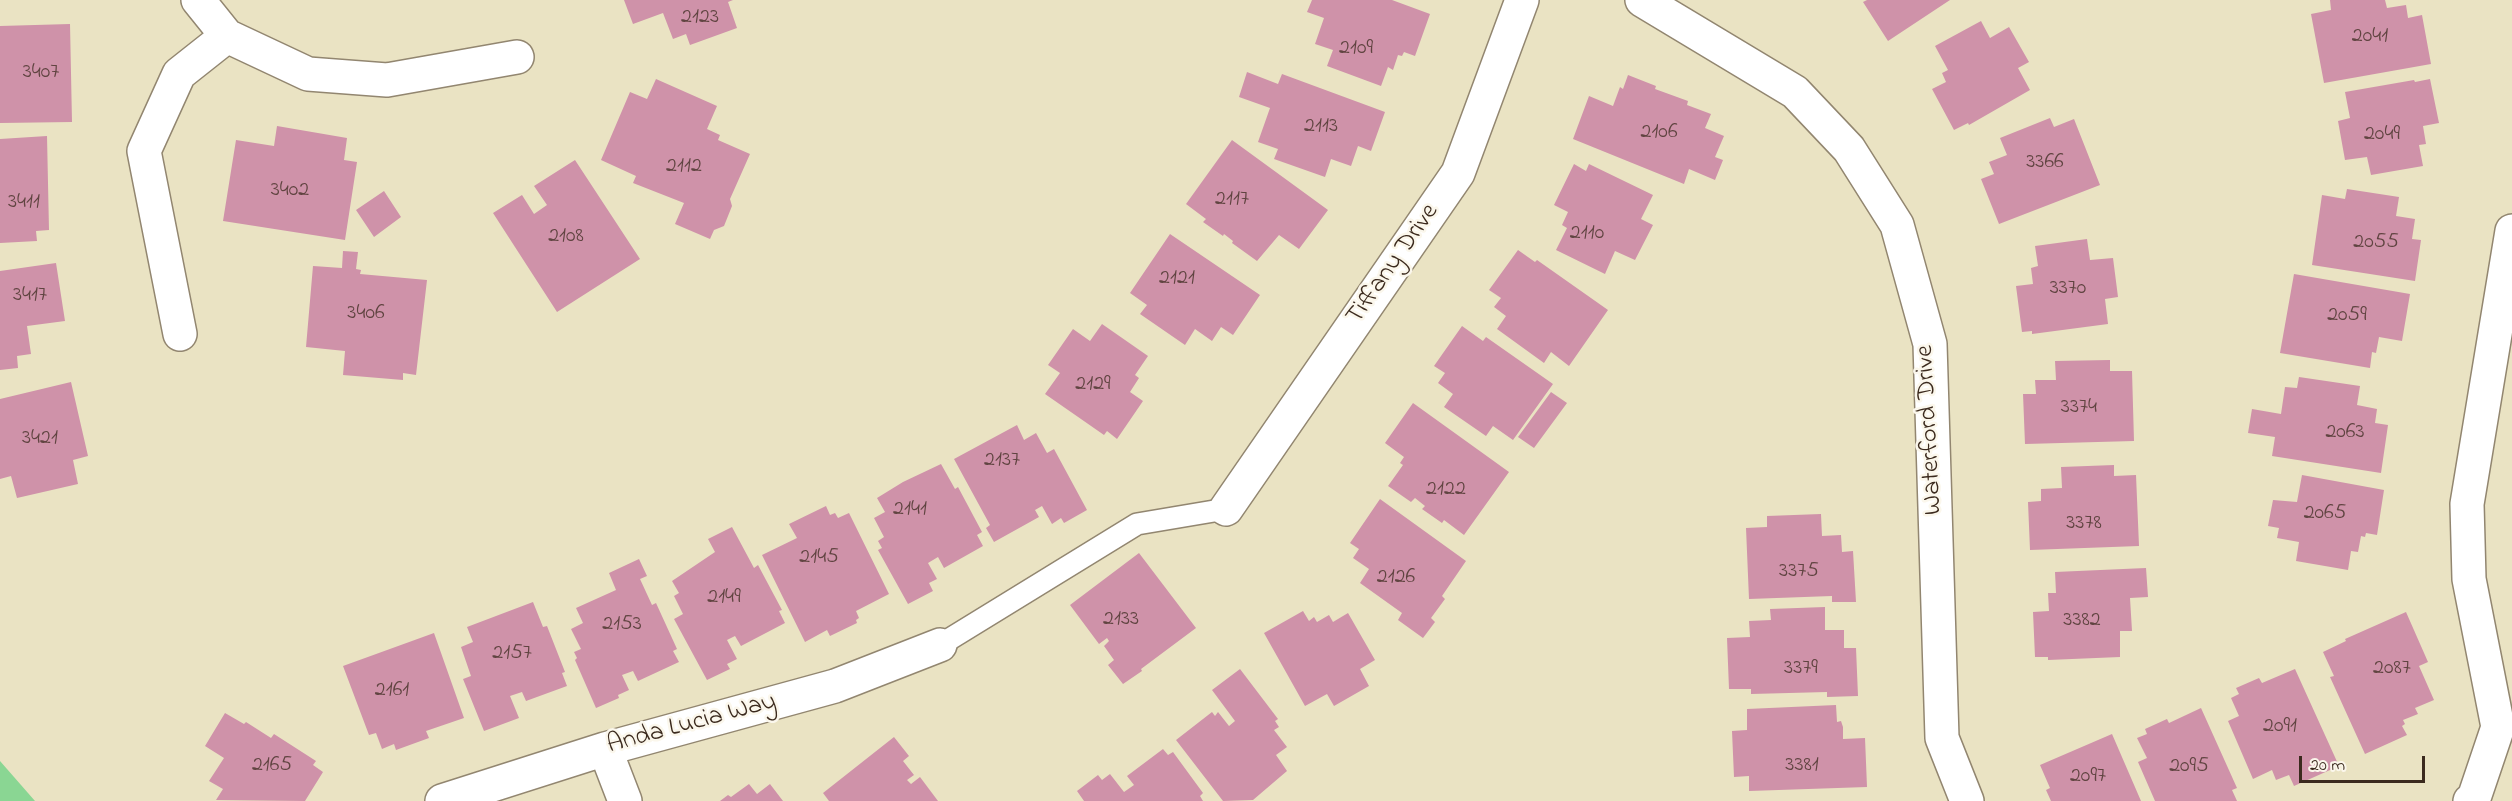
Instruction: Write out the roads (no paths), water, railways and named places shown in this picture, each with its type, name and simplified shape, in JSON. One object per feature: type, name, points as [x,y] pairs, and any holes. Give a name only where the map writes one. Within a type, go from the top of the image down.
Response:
[{"type":"street","points":[[198,0],[227,36],[308,74],[387,80],[517,57]]},
{"type":"street","name":"Tiffany Drive","points":[[1226,509],[1458,173],[1522,0]]},
{"type":"street","name":"Waterford Drive","points":[[1642,0],[1795,92],[1849,148],[1897,225],[1930,344],[1942,738],[1966,801]]},
{"type":"street","points":[[180,334],[144,151],[179,74],[227,36]]},
{"type":"street","points":[[2470,801],[2474,798],[2498,727],[2469,579],[2467,504],[2512,231]]},
{"type":"street","name":"Anda Lucia Way","points":[[442,801],[605,749],[835,686],[940,645]]},
{"type":"street","points":[[605,749],[625,801]]},
{"type":"lane","points":[[940,645],[1137,524],[1226,509]]}]
